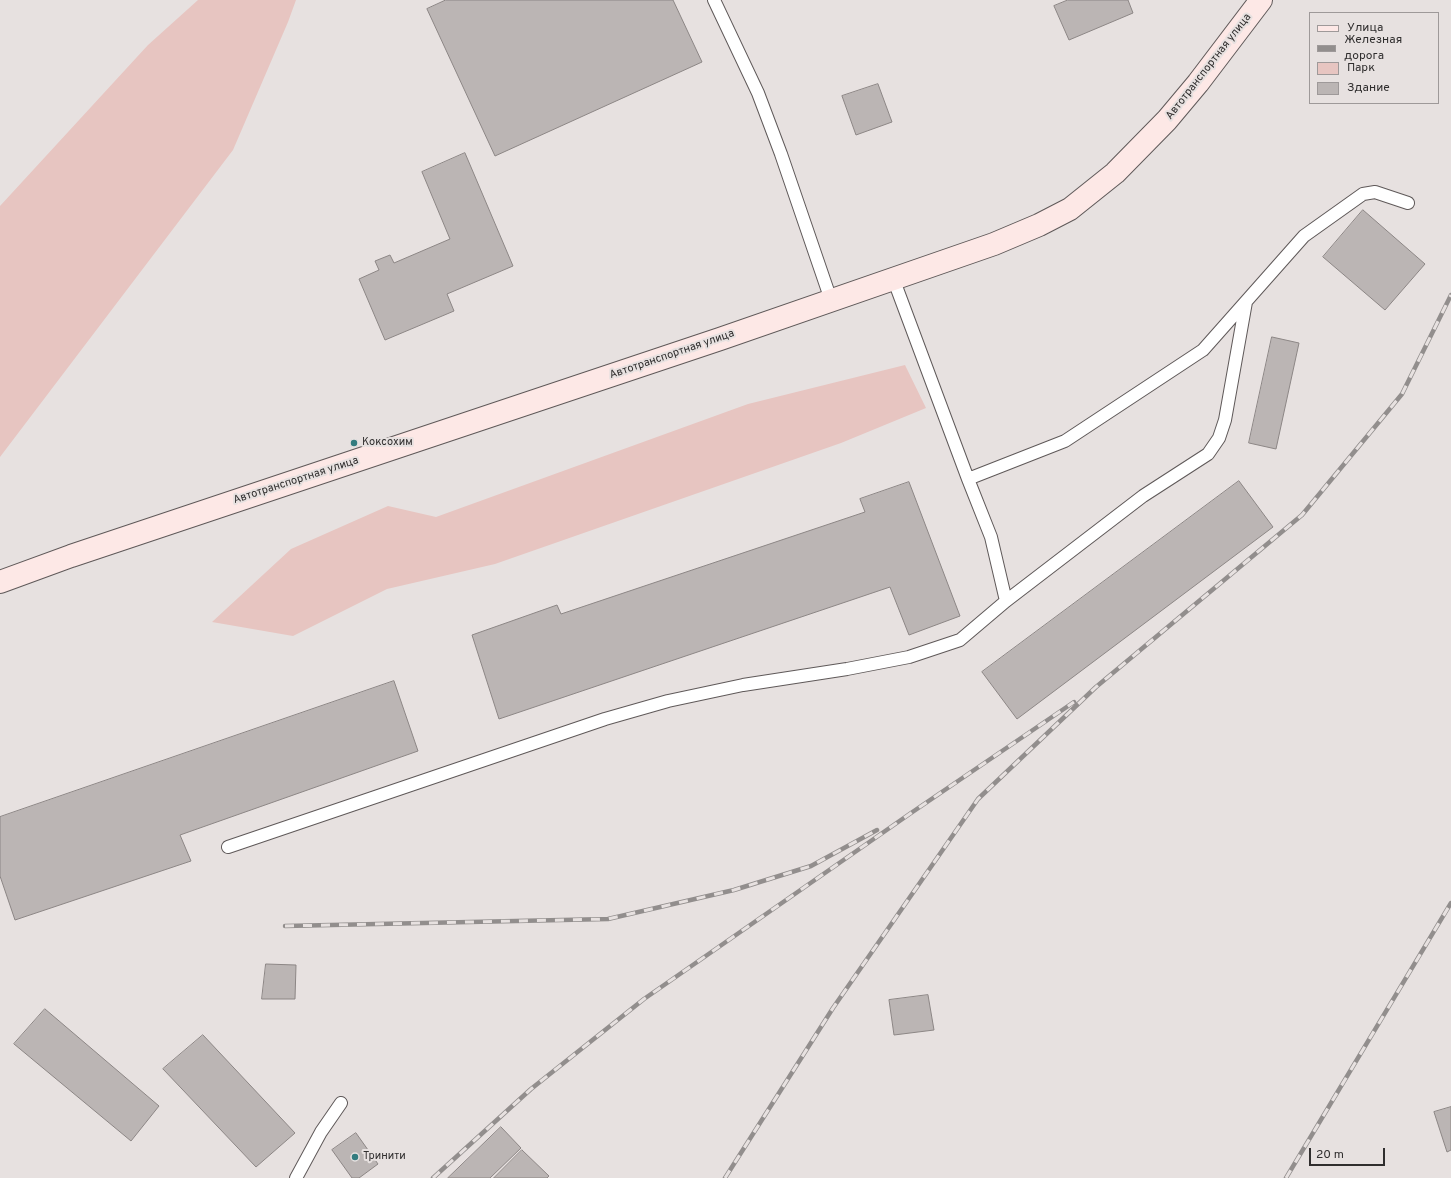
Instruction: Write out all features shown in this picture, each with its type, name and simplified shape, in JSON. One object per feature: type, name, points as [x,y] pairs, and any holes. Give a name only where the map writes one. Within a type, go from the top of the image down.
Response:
[{"type":"main road","name":"Автотранспортная улица","points":[[0,582],[78,553],[705,344],[994,244],[1039,225],[1070,209],[1115,173],[1167,120],[1198,83],[1261,0]]},
{"type":"lane","points":[[714,0],[758,93],[781,154],[831,300]]},
{"type":"lane","points":[[968,479],[1065,440],[1203,350],[1304,236],[1363,194],[1375,192],[1408,204]]},
{"type":"lane","points":[[893,278],[991,537],[1006,601]]},
{"type":"lane","points":[[228,847],[598,722],[668,701],[743,686],[848,669],[909,657],[960,640],[1006,601],[1143,496],[1208,454],[1219,438],[1225,420],[1246,302]]},
{"type":"lane","points":[[296,1178],[321,1132],[341,1103]]},
{"type":"green space","points":[[198,0],[296,0],[233,150],[0,457],[0,206],[148,45]]},
{"type":"green space","points":[[905,365],[926,408],[841,443],[495,564],[387,589],[293,636],[212,622],[291,549],[388,506],[436,517],[748,404]]},
{"type":"building","points":[[446,0],[673,0],[702,62],[495,156],[427,9]]},
{"type":"building","points":[[1068,0],[1128,0],[1133,13],[1069,40],[1054,6]]},
{"type":"building","points":[[878,84],[892,122],[856,135],[842,96]]},
{"type":"building","points":[[465,153],[513,266],[447,294],[454,311],[385,340],[359,279],[379,270],[375,261],[390,255],[394,263],[450,239],[422,172]]},
{"type":"building","points":[[1363,210],[1425,264],[1385,310],[1323,257]]},
{"type":"building","points":[[1272,337],[1299,343],[1276,449],[1249,443]]},
{"type":"building","points":[[1239,481],[1273,527],[1017,719],[982,672]]},
{"type":"building","points":[[909,482],[960,616],[909,635],[890,587],[499,719],[472,635],[557,605],[561,614],[865,512],[860,499]]},
{"type":"building","points":[[394,681],[418,751],[180,835],[191,861],[15,920],[0,876],[0,817]]},
{"type":"building","points":[[266,964],[296,965],[295,999],[262,999]]},
{"type":"building","points":[[928,995],[934,1030],[894,1035],[889,1000]]},
{"type":"building","points":[[45,1009],[159,1106],[131,1141],[14,1044]]},
{"type":"building","points":[[203,1035],[295,1133],[256,1167],[163,1069]]},
{"type":"building","points":[[1451,1107],[1451,1150],[1447,1152],[1434,1112]]},
{"type":"building","points":[[501,1127],[521,1148],[490,1178],[448,1178]]},
{"type":"building","name":"Тринити","points":[[356,1133],[378,1164],[359,1178],[352,1178],[332,1150]]},
{"type":"building","points":[[522,1150],[549,1176],[547,1178],[494,1178]]},
{"type":"railway","points":[[725,1178],[833,1008],[978,799],[1096,687],[1302,515],[1402,394],[1451,295]]},
{"type":"railway","points":[[433,1178],[531,1089],[644,999],[911,813],[1074,702]]},
{"type":"railway","points":[[285,926],[608,919],[734,890],[811,866],[877,830]]},
{"type":"railway","points":[[1286,1178],[1451,903]]},
{"type":"place","name":"Коксохим","points":[[354,443]]},
{"type":"place","name":"Тринити","points":[[355,1157]]}]
